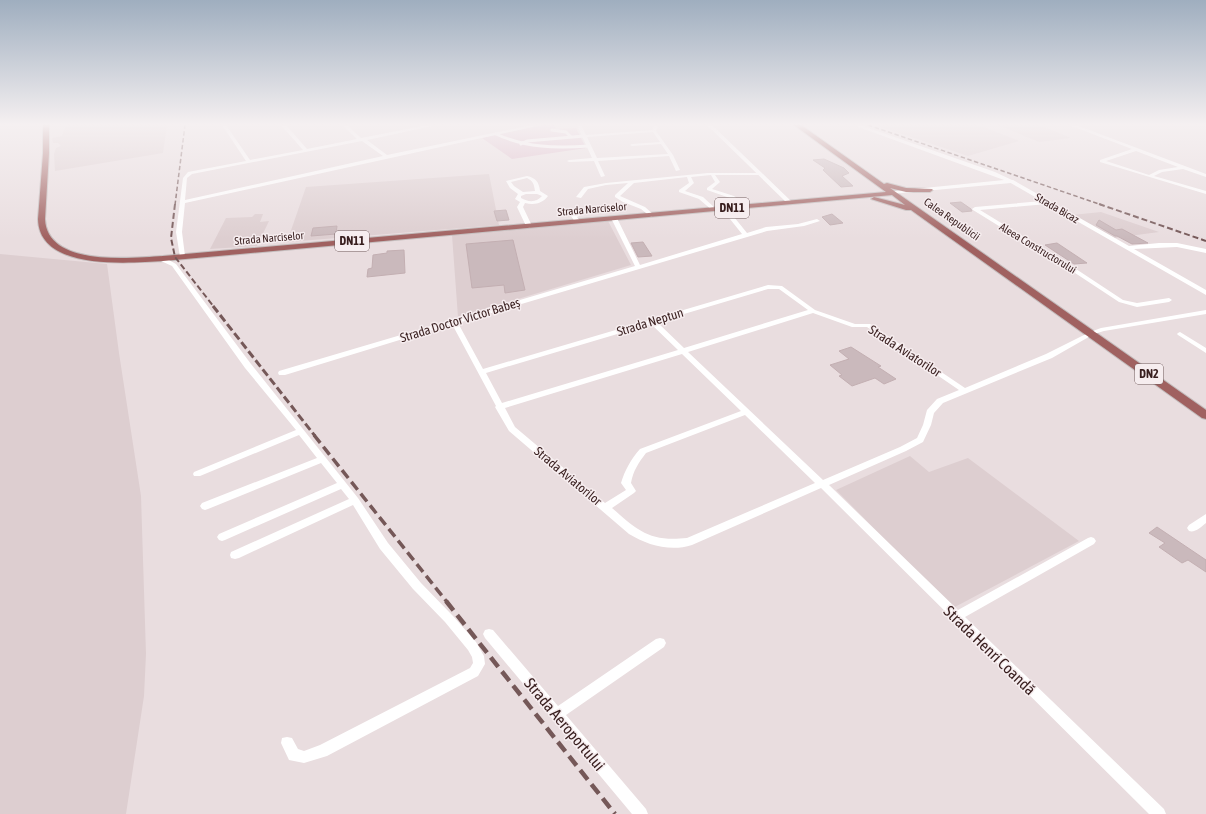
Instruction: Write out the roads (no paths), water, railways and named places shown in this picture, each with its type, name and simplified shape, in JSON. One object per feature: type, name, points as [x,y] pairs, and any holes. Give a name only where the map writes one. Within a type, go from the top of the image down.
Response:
[{"type":"main road","name":"DN11","points":[[46,163],[42,225],[47,240],[63,252],[90,258],[120,260],[178,256]]},
{"type":"main road","name":"Calea Republicii","points":[[851,163],[1206,415]]},
{"type":"main road","name":"DN11","points":[[849,197],[863,193],[870,187],[859,169]]},
{"type":"main road","points":[[879,182],[900,189],[930,190]]},
{"type":"main road","points":[[917,209],[911,202],[911,197],[916,193],[930,190]]},
{"type":"main road","name":"Strada Narciselor","points":[[178,256],[894,193]]},
{"type":"main road","name":"DN11","points":[[849,197],[890,202],[917,209]]},
{"type":"street","points":[[178,256],[185,178],[190,173],[238,163]]},
{"type":"street","points":[[183,202],[359,163]]},
{"type":"street","points":[[596,163],[603,176]]},
{"type":"street","points":[[675,163],[678,170]]},
{"type":"street","points":[[749,163],[789,202]]},
{"type":"street","name":"Strada Bicaz","points":[[964,163],[993,173],[1011,182],[1206,293]]},
{"type":"street","points":[[1105,163],[1206,193]]},
{"type":"street","points":[[1170,163],[1206,176]]},
{"type":"street","points":[[1150,176],[1168,169],[1184,168]]},
{"type":"street","points":[[1198,173],[1206,171]]},
{"type":"street","points":[[579,197],[586,188],[606,184],[712,174],[760,174]]},
{"type":"street","points":[[712,174],[718,182],[709,188],[710,190],[732,197],[743,207]]},
{"type":"street","points":[[522,194],[512,186],[508,180],[527,177],[533,178],[537,185],[538,192]]},
{"type":"street","points":[[689,177],[692,183],[681,191],[700,198],[713,209]]},
{"type":"street","points":[[634,181],[616,196],[620,199],[646,208],[651,215]]},
{"type":"street","name":"Strada Narciselor","points":[[894,193],[1011,182]]},
{"type":"street","points":[[538,192],[544,195],[543,200],[536,202],[523,202],[518,199],[522,194],[538,192]]},
{"type":"street","points":[[523,202],[520,207],[529,226]]},
{"type":"street","name":"Aleea Constructorului","points":[[1047,202],[974,209],[1071,268],[1121,301],[1137,305],[1169,300]]},
{"type":"street","points":[[724,208],[746,235]]},
{"type":"street","points":[[577,221],[574,216],[584,212]]},
{"type":"street","points":[[614,218],[638,267]]},
{"type":"street","name":"Strada Doctor Victor Babeș","points":[[282,373],[766,229],[797,227],[817,221]]},
{"type":"street","points":[[1129,248],[1173,244],[1193,247],[1206,251]]},
{"type":"street","points":[[162,258],[163,260],[174,265],[248,366],[302,431],[343,484],[384,546],[417,586],[449,619],[472,646],[478,656],[479,664],[474,672],[322,752],[304,757],[294,755],[287,743]]},
{"type":"street","name":"Strada Neptun","points":[[481,372],[773,286],[784,290],[813,311]]},
{"type":"street","points":[[454,321],[499,407],[813,311]]},
{"type":"street","name":"Strada Aviatorilor","points":[[813,311],[854,326],[868,325],[965,391]]},
{"type":"street","points":[[1092,333],[1103,329],[1206,312]]},
{"type":"street","points":[[652,322],[823,485]]},
{"type":"street","name":"Strada Aviatorilor","points":[[499,407],[512,429],[632,531],[645,539],[661,544],[673,544],[688,542],[903,450],[920,440],[927,425],[930,412],[940,401],[1049,356],[1092,333]]},
{"type":"street","points":[[1180,334],[1206,351]]},
{"type":"street","points":[[605,508],[631,491],[626,483],[627,476],[632,470],[633,462],[643,451],[746,412]]},
{"type":"street","points":[[197,474],[302,431]]},
{"type":"street","points":[[205,506],[322,458]]},
{"type":"street","points":[[222,537],[343,484]]},
{"type":"street","name":"Strada Henri Coandă","points":[[823,485],[1159,814]]},
{"type":"street","points":[[236,555],[355,500]]},
{"type":"street","points":[[1192,528],[1206,518]]},
{"type":"street","points":[[956,616],[1091,542]]},
{"type":"street","name":"Strada Aeroportului","points":[[489,634],[641,814]]},
{"type":"street","points":[[557,714],[660,644]]},
{"type":"railway","points":[[175,205],[180,163]]},
{"type":"railway","points":[[979,163],[1102,205]]},
{"type":"railway","points":[[175,204],[171,238],[175,257],[214,307]]},
{"type":"railway","points":[[1099,204],[1206,241]]},
{"type":"railway","points":[[213,306],[315,436]]},
{"type":"railway","points":[[314,435],[447,602]]},
{"type":"railway","points":[[446,601],[615,814]]}]
